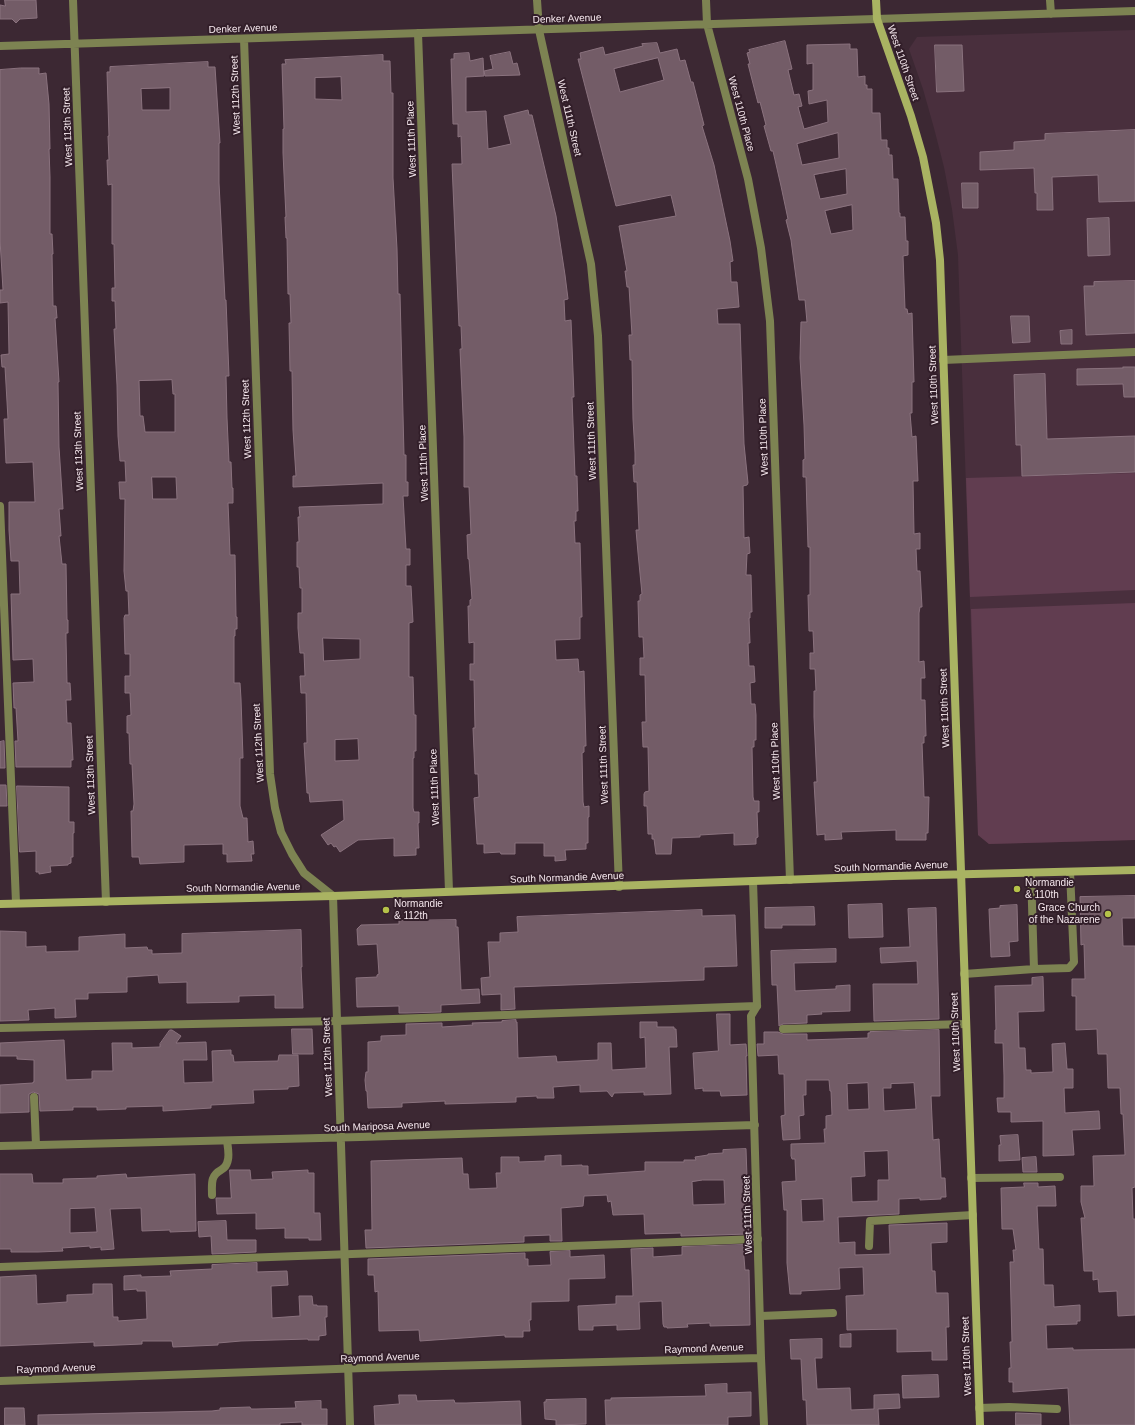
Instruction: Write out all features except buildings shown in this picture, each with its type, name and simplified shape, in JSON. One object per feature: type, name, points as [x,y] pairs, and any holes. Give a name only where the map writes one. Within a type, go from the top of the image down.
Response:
[{"type":"street","name":"West 113th Street","points":[[74,0],[106,902]]},
{"type":"street","name":"West 111th Street","points":[[537,0],[539,30],[591,264],[598,336],[619,887]]},
{"type":"street","name":"West 110th Place","points":[[706,0],[707,24],[748,179],[762,248],[770,320],[790,880]]},
{"type":"street","name":"West 110th Street","points":[[876,0],[877,19],[911,116],[923,157],[931,192],[940,260],[980,1425]]},
{"type":"street","points":[[1050,0],[1051,14]]},
{"type":"street","name":"Denker Avenue","points":[[0,46],[1135,11]]},
{"type":"street","name":"West 111th Place","points":[[418,33],[449,892]]},
{"type":"street","name":"West 112th Street","points":[[244,39],[270,774],[275,808],[282,832],[292,854],[304,873],[333,896],[350,1425]]},
{"type":"street","points":[[943,360],[1135,352]]},
{"type":"street","points":[[0,506],[16,904]]},
{"type":"street","name":"South Normandie Avenue","points":[[0,904],[333,896],[619,887],[753,881],[1135,870]]},
{"type":"street","points":[[964,974],[1069,968],[1074,962],[1070,872]]},
{"type":"street","points":[[1031,873],[1034,969]]},
{"type":"street","name":"West 111th Street","points":[[753,881],[757,1006],[751,1016],[764,1425]]},
{"type":"street","points":[[0,1028],[337,1021],[757,1006]]},
{"type":"street","points":[[783,1029],[966,1024]]},
{"type":"street","points":[[34,1097],[36,1145]]},
{"type":"street","name":"South Mariposa Avenue","points":[[0,1146],[340,1138],[755,1125]]},
{"type":"street","points":[[212,1195],[212,1180],[214,1176],[225,1168],[227,1163],[227,1141]]},
{"type":"street","points":[[971,1178],[1060,1177]]},
{"type":"street","points":[[870,1246],[870,1221],[972,1215]]},
{"type":"street","points":[[0,1267],[758,1239]]},
{"type":"street","points":[[761,1316],[833,1313]]},
{"type":"street","name":"Raymond Avenue","points":[[0,1381],[348,1369],[761,1358]]},
{"type":"street","points":[[979,1408],[1009,1407],[1057,1409]]},
{"type":"shaded area","points":[[1135,30],[1135,840],[989,844],[978,835],[958,255],[952,209],[944,167],[923,89],[909,49],[917,37]]},
{"type":"shaded area","points":[[1135,473],[1135,590],[970,597],[966,478]]},
{"type":"shaded area","points":[[1135,603],[1135,840],[989,844],[978,835],[971,609]]},
{"type":"place","name":"Normandie & 110th","points":[[1017,889]]},
{"type":"place","name":"Normandie & 112th","points":[[386,910]]},
{"type":"place","name":"Grace Church of the Nazarene","points":[[1108,914]]}]
